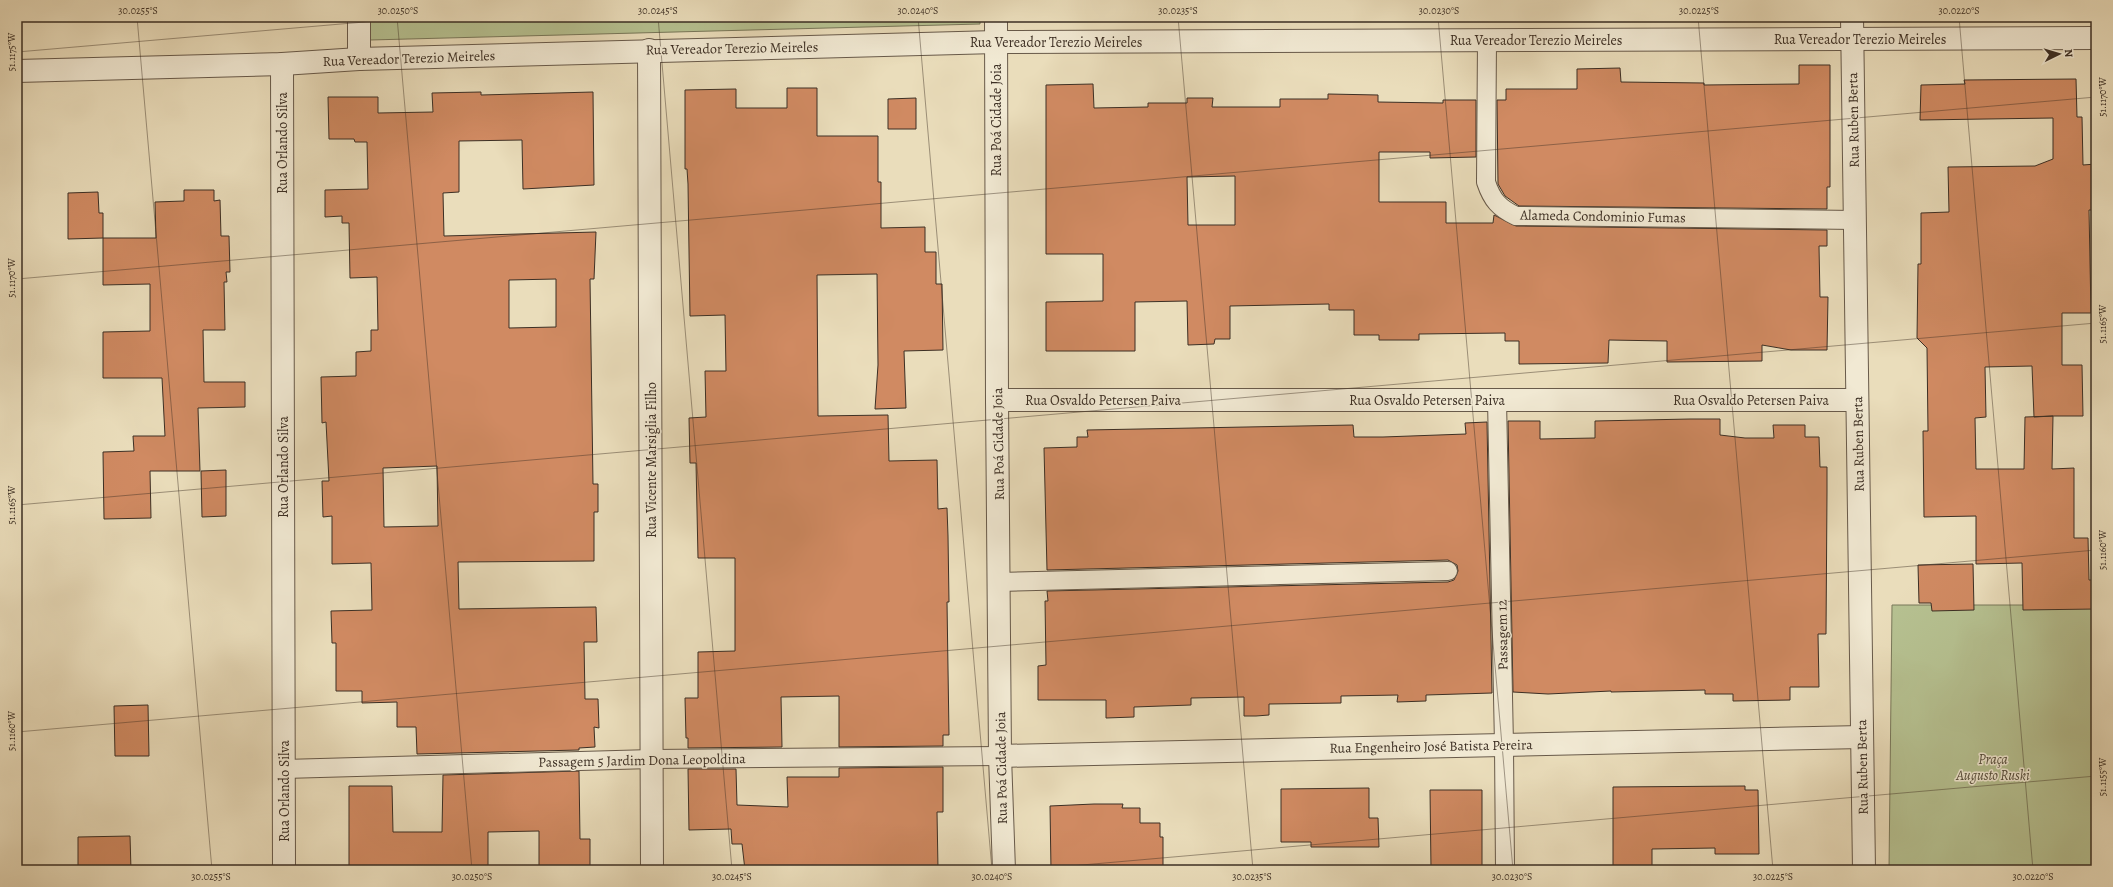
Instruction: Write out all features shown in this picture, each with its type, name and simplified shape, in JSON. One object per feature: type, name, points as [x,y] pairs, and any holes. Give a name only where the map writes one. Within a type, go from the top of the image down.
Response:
[{"type":"street","points":[[359,17],[359,59]]},
{"type":"street","name":"Rua Poá Cidade Joia","points":[[996,17],[1000,756],[1004,870]]},
{"type":"street","name":"Rua Ruben Berta","points":[[1852,17],[1864,870]]},
{"type":"street","name":"Rua Vereador Terezio Meireles","points":[[17,71],[282,64],[359,59],[649,50],[996,42],[2096,38]]},
{"type":"street","name":"Rua Vicente Marsiglia Filho","points":[[649,50],[652,870]]},
{"type":"street","name":"Rua Orlando Silva","points":[[282,64],[284,870]]},
{"type":"street","name":"Rua Osvaldo Petersen Paiva","points":[[997,400],[1857,400]]},
{"type":"street","name":"Rua Engenheiro José Batista Pereira","points":[[1000,756],[1862,738]]},
{"type":"lane","name":"Alameda Condominio Fumas","points":[[1487,40],[1486,182],[1495,203],[1503,210],[1516,216],[1855,220]]},
{"type":"lane","name":"Passagem 12","points":[[1497,400],[1505,870]]},
{"type":"lane","points":[[999,582],[1448,571]]},
{"type":"lane","name":"Passagem 5 Jardim Dona Leopoldina","points":[[284,769],[652,759],[1000,756]]},
{"type":"green space","points":[[370,17],[980,17],[980,24],[370,40]]},
{"type":"green space","name":"Praça Augusto Ruski","points":[[1892,605],[2096,605],[2096,870],[1889,870]]},
{"type":"building","points":[[1799,65],[1830,65],[1830,187],[1827,187],[1827,209],[1519,206],[1505,196],[1498,184],[1497,100],[1506,100],[1506,89],[1577,89],[1577,69],[1620,68],[1621,82],[1704,83],[1704,85],[1799,84]]},
{"type":"building","points":[[2076,79],[2077,117],[2082,117],[2083,165],[2096,164],[2096,210],[2089,210],[2091,313],[2062,313],[2062,365],[2082,365],[2083,416],[2053,416],[2052,469],[2074,468],[2074,538],[2088,538],[2089,580],[2096,580],[2096,609],[2023,610],[2022,563],[1976,564],[1976,516],[1924,517],[1923,431],[1928,431],[1927,348],[1917,338],[1918,264],[1921,264],[1921,213],[1949,212],[1948,167],[2035,166],[2053,159],[2053,118],[1920,120],[1921,85],[1965,84],[1964,80]],"holes":[[[2032,366],[2034,417],[2025,417],[2024,469],[1976,469],[1975,418],[1986,417],[1985,367]]]},
{"type":"building","points":[[1093,84],[1094,108],[1148,107],[1148,103],[1187,103],[1187,98],[1213,98],[1212,107],[1280,107],[1280,99],[1328,99],[1328,94],[1378,95],[1378,102],[1443,103],[1443,100],[1476,100],[1476,157],[1430,158],[1430,152],[1379,152],[1379,202],[1446,202],[1446,223],[1493,223],[1494,215],[1516,226],[1827,230],[1827,246],[1819,246],[1820,297],[1828,297],[1827,350],[1791,350],[1762,345],[1762,361],[1667,362],[1667,341],[1609,340],[1608,363],[1519,364],[1519,341],[1505,341],[1505,333],[1419,334],[1419,340],[1379,340],[1379,335],[1354,335],[1354,310],[1329,310],[1329,304],[1230,306],[1230,339],[1215,339],[1214,344],[1188,345],[1187,301],[1135,302],[1135,351],[1046,351],[1046,302],[1103,301],[1103,254],[1046,254],[1046,85]],"holes":[[[1235,176],[1235,225],[1188,225],[1187,177]]]},
{"type":"building","points":[[787,88],[817,88],[817,136],[878,136],[878,182],[881,182],[881,228],[925,227],[925,252],[936,252],[936,284],[942,284],[943,350],[904,351],[906,408],[875,409],[878,365],[877,274],[817,275],[818,416],[888,415],[889,461],[937,460],[938,509],[947,508],[948,536],[949,602],[947,602],[949,735],[943,735],[943,746],[839,747],[839,696],[781,697],[782,747],[688,748],[688,738],[686,738],[685,698],[698,698],[698,652],[735,651],[735,558],[698,558],[696,463],[690,463],[689,418],[706,417],[705,371],[726,371],[725,315],[690,316],[688,184],[687,169],[685,169],[685,90],[736,89],[736,108],[787,108]]},
{"type":"building","points":[[481,92],[481,95],[593,92],[594,185],[523,189],[522,140],[459,141],[459,192],[443,193],[444,236],[596,232],[594,279],[590,279],[593,484],[598,484],[598,512],[594,512],[594,561],[458,562],[459,609],[596,607],[597,642],[584,642],[585,699],[598,699],[599,728],[594,727],[595,747],[579,748],[579,750],[417,754],[416,727],[397,727],[397,702],[362,703],[362,691],[336,691],[336,643],[332,643],[331,611],[372,610],[371,563],[332,564],[332,516],[323,517],[322,481],[329,481],[326,422],[322,423],[321,377],[356,376],[356,352],[371,351],[371,330],[378,330],[377,277],[350,278],[349,223],[342,223],[342,216],[325,217],[325,190],[368,189],[367,142],[355,142],[354,139],[329,139],[328,97],[378,97],[378,113],[433,112],[432,93]],"holes":[[[556,279],[556,327],[509,328],[509,280]],[[437,466],[438,526],[384,527],[383,468]]]},
{"type":"building","points":[[916,98],[916,129],[888,129],[888,99]]},
{"type":"building","points":[[184,190],[214,190],[214,201],[220,200],[221,236],[229,236],[230,272],[226,272],[227,282],[224,282],[225,330],[203,330],[204,382],[245,382],[245,407],[198,408],[200,471],[150,471],[151,518],[104,519],[103,452],[134,451],[133,436],[165,436],[162,378],[103,378],[103,332],[150,331],[150,284],[103,285],[103,238],[156,238],[155,202],[184,201]]},
{"type":"building","points":[[98,192],[99,213],[103,213],[103,238],[68,239],[68,193]]},
{"type":"building","points":[[1720,419],[1720,435],[1745,438],[1774,438],[1773,425],[1805,425],[1805,437],[1819,437],[1820,467],[1827,467],[1827,492],[1826,634],[1818,634],[1819,687],[1790,687],[1790,700],[1733,701],[1733,694],[1705,694],[1705,690],[1611,691],[1548,694],[1513,692],[1508,421],[1540,421],[1540,439],[1595,438],[1595,421]]},
{"type":"building","points":[[1487,422],[1492,693],[1426,695],[1426,701],[1397,702],[1398,695],[1341,696],[1341,703],[1269,704],[1269,715],[1256,716],[1244,716],[1244,697],[1191,698],[1191,705],[1134,707],[1134,717],[1106,718],[1106,700],[1038,700],[1038,666],[1046,665],[1045,601],[1048,601],[1047,591],[1448,582],[1454,580],[1458,571],[1457,565],[1448,560],[1047,570],[1044,448],[1077,447],[1077,437],[1088,437],[1087,430],[1353,425],[1354,437],[1383,437],[1466,434],[1465,423]]},
{"type":"building","points":[[226,470],[226,516],[202,517],[201,471]]},
{"type":"building","points":[[1973,564],[1974,610],[1932,611],[1931,603],[1919,603],[1918,565]]},
{"type":"building","points":[[148,705],[149,756],[115,756],[114,706]]},
{"type":"building","points":[[943,767],[943,812],[937,812],[938,869],[745,870],[742,844],[732,844],[731,829],[689,830],[688,769],[736,769],[737,805],[788,807],[787,777],[839,777],[839,768]]},
{"type":"building","points":[[579,771],[580,839],[590,839],[590,870],[539,870],[539,831],[488,832],[488,870],[349,870],[349,786],[392,786],[393,832],[442,832],[443,775]]},
{"type":"building","points":[[1745,786],[1745,790],[1758,790],[1759,854],[1715,854],[1715,848],[1652,849],[1652,870],[1613,870],[1613,787]]},
{"type":"building","points":[[1369,788],[1369,818],[1378,818],[1379,847],[1311,847],[1311,842],[1281,842],[1281,789]]},
{"type":"building","points":[[1430,790],[1482,790],[1482,868],[1431,869]]},
{"type":"building","points":[[1123,804],[1122,808],[1140,808],[1140,823],[1160,823],[1160,837],[1163,837],[1163,870],[1051,870],[1050,806]]},
{"type":"building","points":[[130,836],[131,870],[78,870],[78,837]]}]
